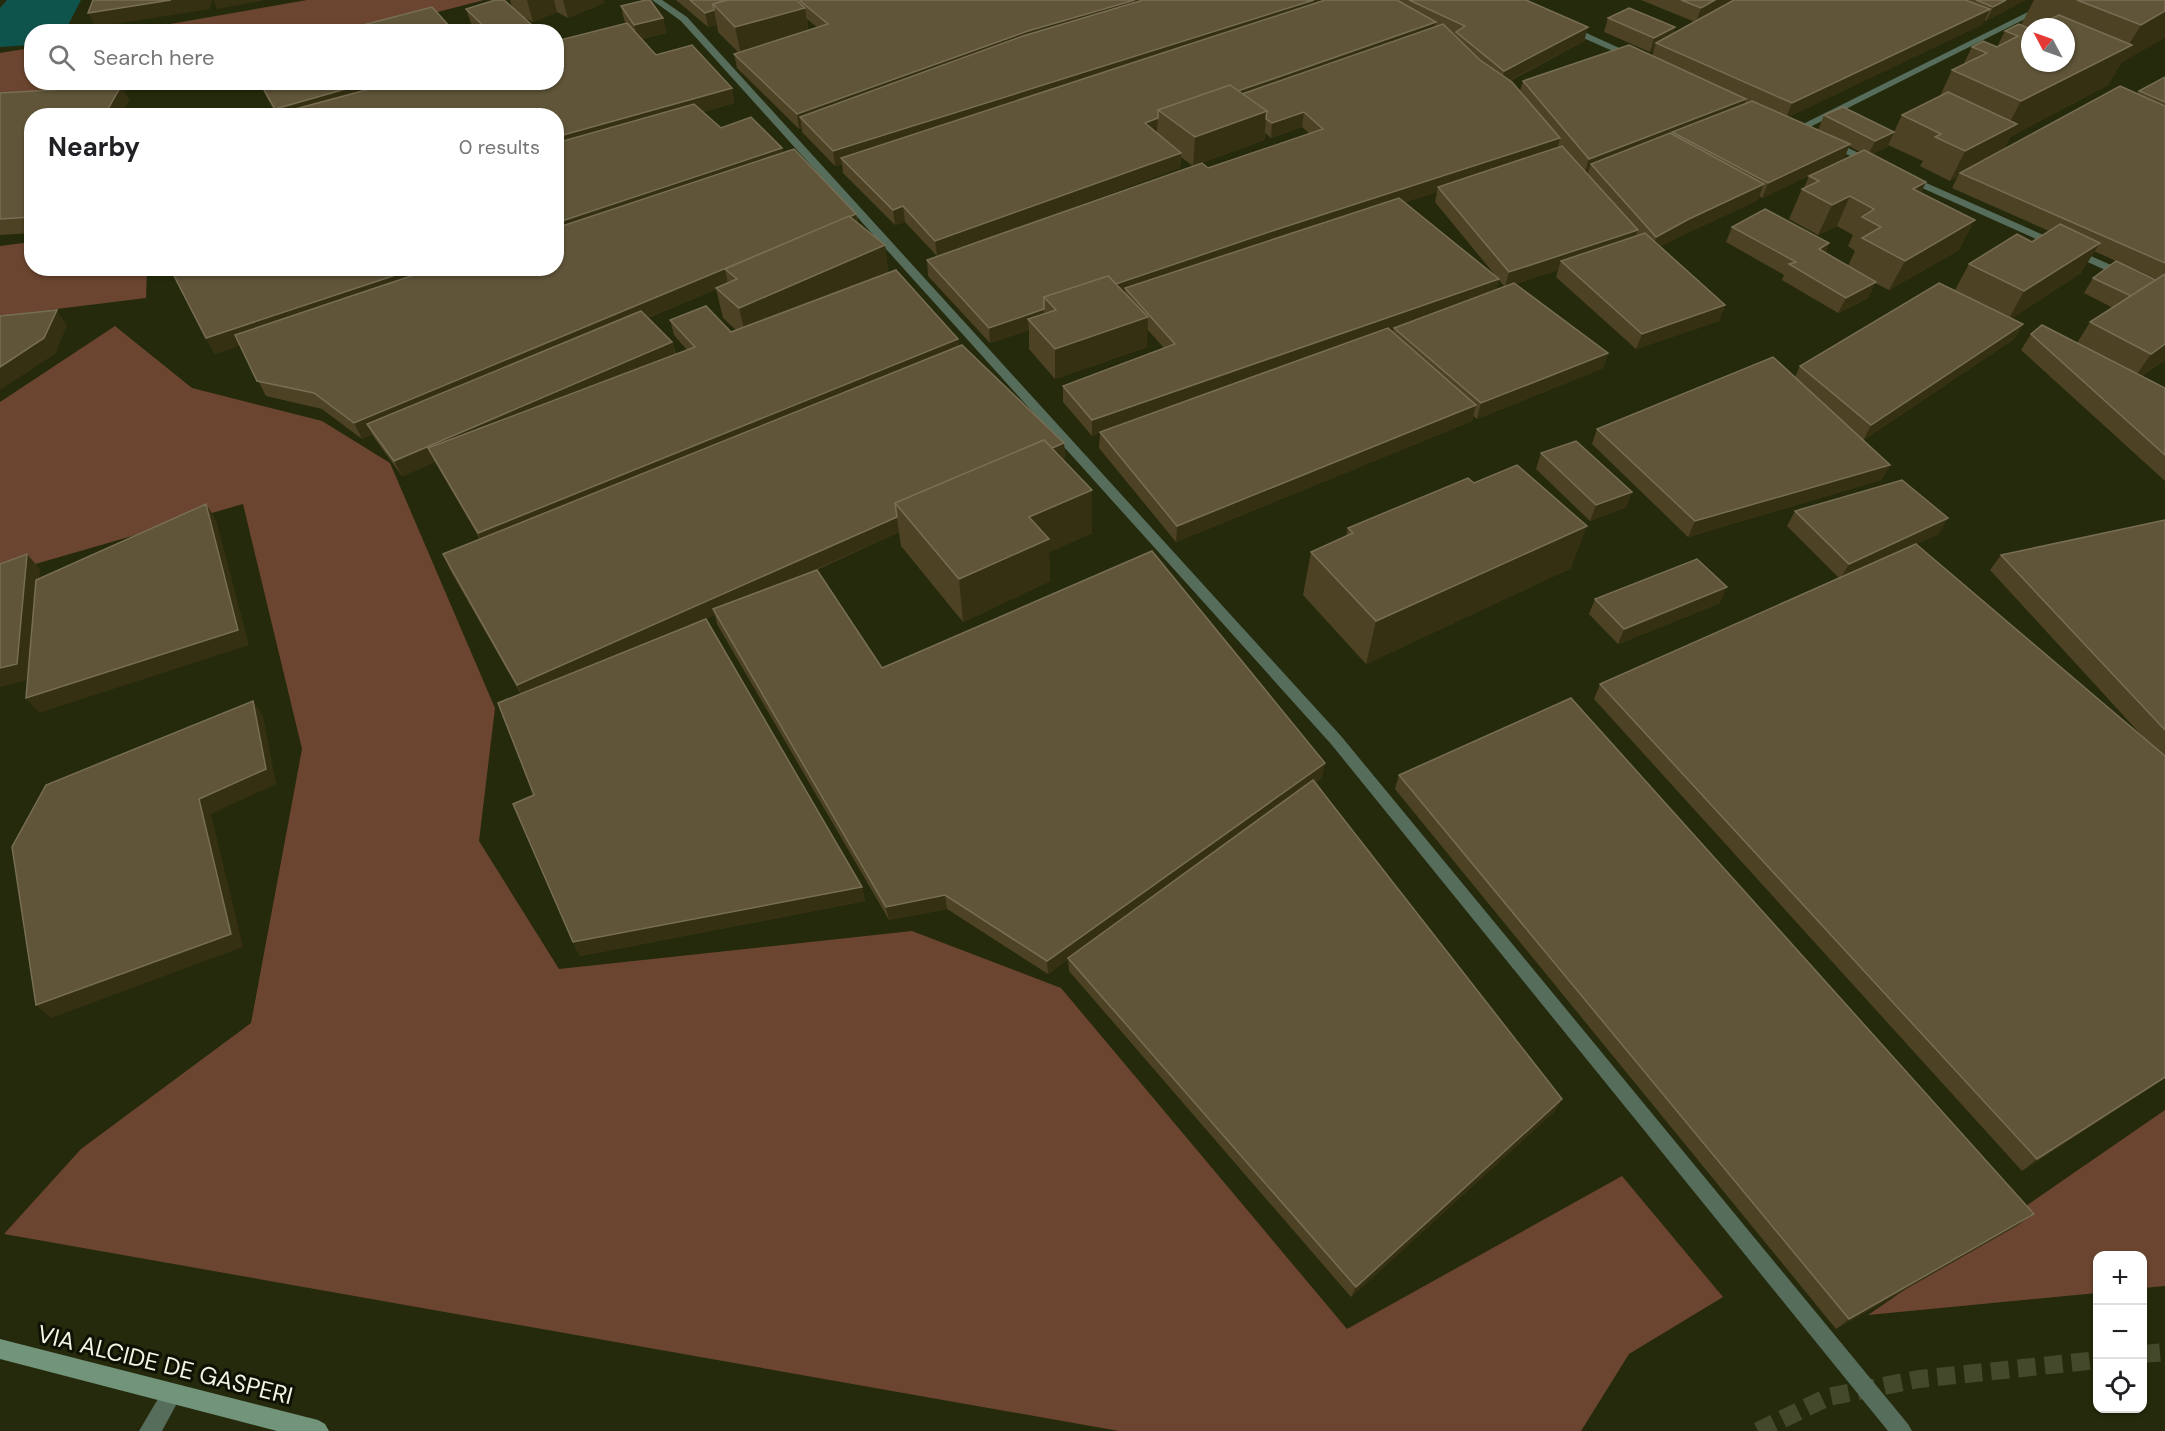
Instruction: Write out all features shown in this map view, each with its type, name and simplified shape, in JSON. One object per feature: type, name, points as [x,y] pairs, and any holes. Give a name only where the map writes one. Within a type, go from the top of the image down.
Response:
[{"type":"street","points":[[656,0],[684,19],[1336,740],[1901,1431]]},
{"type":"street","points":[[1808,133],[2059,0]]},
{"type":"street","points":[[1561,25],[1647,63]]},
{"type":"street","points":[[1787,124],[1878,165]]},
{"type":"street","points":[[1899,174],[2133,278]]},
{"type":"street","name":"VIA ALCIDE DE GASPERI","points":[[0,1349],[318,1431]]},
{"type":"street","points":[[150,1431],[172,1394]]},
{"type":"shaded area","points":[[307,0],[484,0],[391,24],[170,24]]},
{"type":"shaded area","points":[[24,49],[24,90],[114,90],[75,97],[0,104],[0,53]]},
{"type":"shaded area","points":[[24,243],[24,276],[147,276],[146,298],[0,316],[0,246]]},
{"type":"shaded area","points":[[115,326],[192,388],[322,421],[390,463],[495,708],[479,841],[559,969],[912,931],[1061,988],[1347,1329],[1622,1176],[1723,1297],[1629,1354],[1581,1431],[1119,1431],[4,1234],[81,1149],[251,1023],[302,749],[243,504],[11,571],[0,572],[0,402]]},
{"type":"shaded area","points":[[2165,1110],[2165,1286],[2147,1288],[2147,1251],[2093,1251],[2093,1293],[1868,1315]]},
{"type":"water","points":[[7,0],[81,0],[69,24],[24,24],[24,45],[0,47],[0,8]]},
{"type":"building","points":[[93,0],[171,0],[88,13]]},
{"type":"building","points":[[495,0],[504,0],[531,24],[482,24],[466,9]]},
{"type":"building","points":[[650,0],[663,18],[634,25],[621,6]]},
{"type":"building","points":[[690,0],[728,0],[713,4],[714,10],[705,13]]},
{"type":"building","points":[[728,0],[796,0],[805,8],[735,27],[713,4]]},
{"type":"building","points":[[799,0],[1135,0],[1028,31],[797,114],[734,54],[828,24]]},
{"type":"building","points":[[1143,0],[1314,0],[833,151],[800,117],[1023,36]]},
{"type":"building","points":[[1325,0],[1397,0],[1436,22],[1238,91],[1230,85],[1158,110],[1158,118],[1145,123],[1181,153],[935,241],[903,206],[893,210],[841,158]]},
{"type":"building","points":[[1409,0],[1526,0],[1588,27],[1504,71],[1456,32],[1465,26]]},
{"type":"building","points":[[1681,0],[1715,0],[1701,8]]},
{"type":"building","points":[[1734,0],[1965,0],[1990,9],[1792,103],[1656,43]]},
{"type":"building","points":[[1976,0],[2006,0],[1993,7]]},
{"type":"building","points":[[2077,0],[2165,0],[2165,11],[2141,25]]},
{"type":"building","points":[[432,7],[447,24],[367,24]]},
{"type":"building","points":[[1629,8],[1675,27],[1654,38],[1608,18]]},
{"type":"building","points":[[2075,22],[2132,45],[2021,101],[1952,70],[1987,53],[1972,47],[1983,41],[1997,47],[2018,36],[2005,31],[2021,25],[2021,72],[2075,72]]},
{"type":"building","points":[[627,23],[656,55],[692,45],[732,88],[564,135],[564,108],[299,108],[366,90],[564,90],[564,39]]},
{"type":"building","points":[[1443,24],[1480,60],[1512,82],[1560,138],[1116,284],[1108,276],[1044,297],[1044,309],[989,328],[927,260],[1202,163],[1208,168],[1323,129],[1304,112],[1272,123],[1266,119],[1267,111],[1242,94]]},
{"type":"building","points":[[1629,45],[1746,99],[1589,159],[1523,81]]},
{"type":"building","points":[[2165,77],[2165,102],[2139,91]]},
{"type":"building","points":[[1230,85],[1267,111],[1195,137],[1158,110]]},
{"type":"building","points":[[2120,86],[2165,106],[2165,263],[1960,173]]},
{"type":"building","points":[[119,90],[109,108],[24,108],[24,218],[0,219],[0,93]]},
{"type":"building","points":[[264,90],[342,90],[279,108],[274,108]]},
{"type":"building","points":[[1948,92],[2017,124],[1965,151],[1935,137],[1941,134],[1902,115]]},
{"type":"building","points":[[1752,101],[1850,144],[1768,183],[1672,132]]},
{"type":"building","points":[[694,104],[721,128],[751,117],[782,148],[564,220],[564,141]]},
{"type":"building","points":[[1843,107],[1894,132],[1875,141],[1824,115]]},
{"type":"building","points":[[1670,133],[1764,184],[1656,237],[1591,164]]},
{"type":"building","points":[[1562,146],[1638,230],[1509,272],[1438,187]]},
{"type":"building","points":[[794,149],[856,214],[354,423],[314,393],[257,381],[235,335],[411,276],[564,276],[564,225]]},
{"type":"building","points":[[1864,150],[1926,182],[1913,189],[1975,220],[1905,261],[1862,238],[1881,227],[1862,217],[1874,209],[1850,196],[1832,205],[1802,189],[1819,181],[1809,176]]},
{"type":"building","points":[[1399,198],[1499,279],[1092,420],[1063,386],[1175,344],[1125,288]]},
{"type":"building","points":[[1765,209],[1829,243],[1819,249],[1876,282],[1846,298],[1789,264],[1796,262],[1732,227]]},
{"type":"building","points":[[849,216],[885,245],[739,308],[716,288],[737,279],[725,269]]},
{"type":"building","points":[[2060,224],[2100,243],[2024,291],[1969,264],[2017,234],[2032,242]]},
{"type":"building","points":[[1645,233],[1725,305],[1642,334],[1561,261]]},
{"type":"building","points":[[2116,261],[2156,280],[2131,296],[2093,278]]},
{"type":"building","points":[[896,270],[958,339],[478,533],[428,448],[695,347],[670,320],[706,306],[731,332]]},
{"type":"building","points":[[2165,274],[2165,344],[2151,354],[2090,322]]},
{"type":"building","points":[[174,276],[393,276],[206,338]]},
{"type":"building","points":[[1108,276],[1148,317],[1055,349],[1028,319],[1056,310],[1044,297]]},
{"type":"building","points":[[1514,283],[1608,353],[1481,403],[1394,328]]},
{"type":"building","points":[[1939,283],[2023,324],[1871,425],[1800,366]]},
{"type":"building","points":[[57,310],[44,338],[0,367],[0,316]]},
{"type":"building","points":[[641,311],[672,342],[394,461],[367,424]]},
{"type":"building","points":[[2042,325],[2165,388],[2165,455],[2031,334]]},
{"type":"building","points":[[1388,328],[1476,405],[1177,526],[1100,432]]},
{"type":"building","points":[[962,345],[1064,443],[1052,448],[1044,440],[895,503],[897,517],[517,685],[443,554]]},
{"type":"building","points":[[1773,357],[1890,465],[1695,521],[1597,429]]},
{"type":"building","points":[[1044,440],[1092,490],[1029,517],[1049,539],[959,579],[895,503]]},
{"type":"building","points":[[1576,441],[1632,492],[1596,505],[1541,453]]},
{"type":"building","points":[[1517,465],[1587,526],[1376,621],[1311,552],[1353,533],[1348,528],[1468,478],[1474,483]]},
{"type":"building","points":[[1902,480],[1948,518],[1849,564],[1795,511]]},
{"type":"building","points":[[206,504],[238,630],[26,698],[36,580]]},
{"type":"building","points":[[2165,520],[2165,730],[2001,555]]},
{"type":"building","points":[[1916,544],[2165,756],[2165,1077],[2037,1159],[1600,684]]},
{"type":"building","points":[[1152,551],[1325,763],[1047,961],[945,895],[886,907],[713,609],[817,570],[882,668]]},
{"type":"building","points":[[27,554],[17,664],[0,668],[0,564]]},
{"type":"building","points":[[1697,559],[1727,587],[1624,629],[1595,599]]},
{"type":"building","points":[[706,619],[862,887],[573,942],[513,804],[534,795],[498,703]]},
{"type":"building","points":[[1571,698],[2034,1214],[1849,1319],[1399,775]]},
{"type":"building","points":[[253,701],[266,769],[199,799],[231,934],[36,1005],[12,847],[46,785]]},
{"type":"building","points":[[1313,780],[1562,1099],[1356,1287],[1068,958]]},
{"type":"tunnel","points":[[2147,1354],[2165,1352]]},
{"type":"tunnel","points":[[1758,1431],[1828,1397],[1919,1379],[2093,1361]]}]
